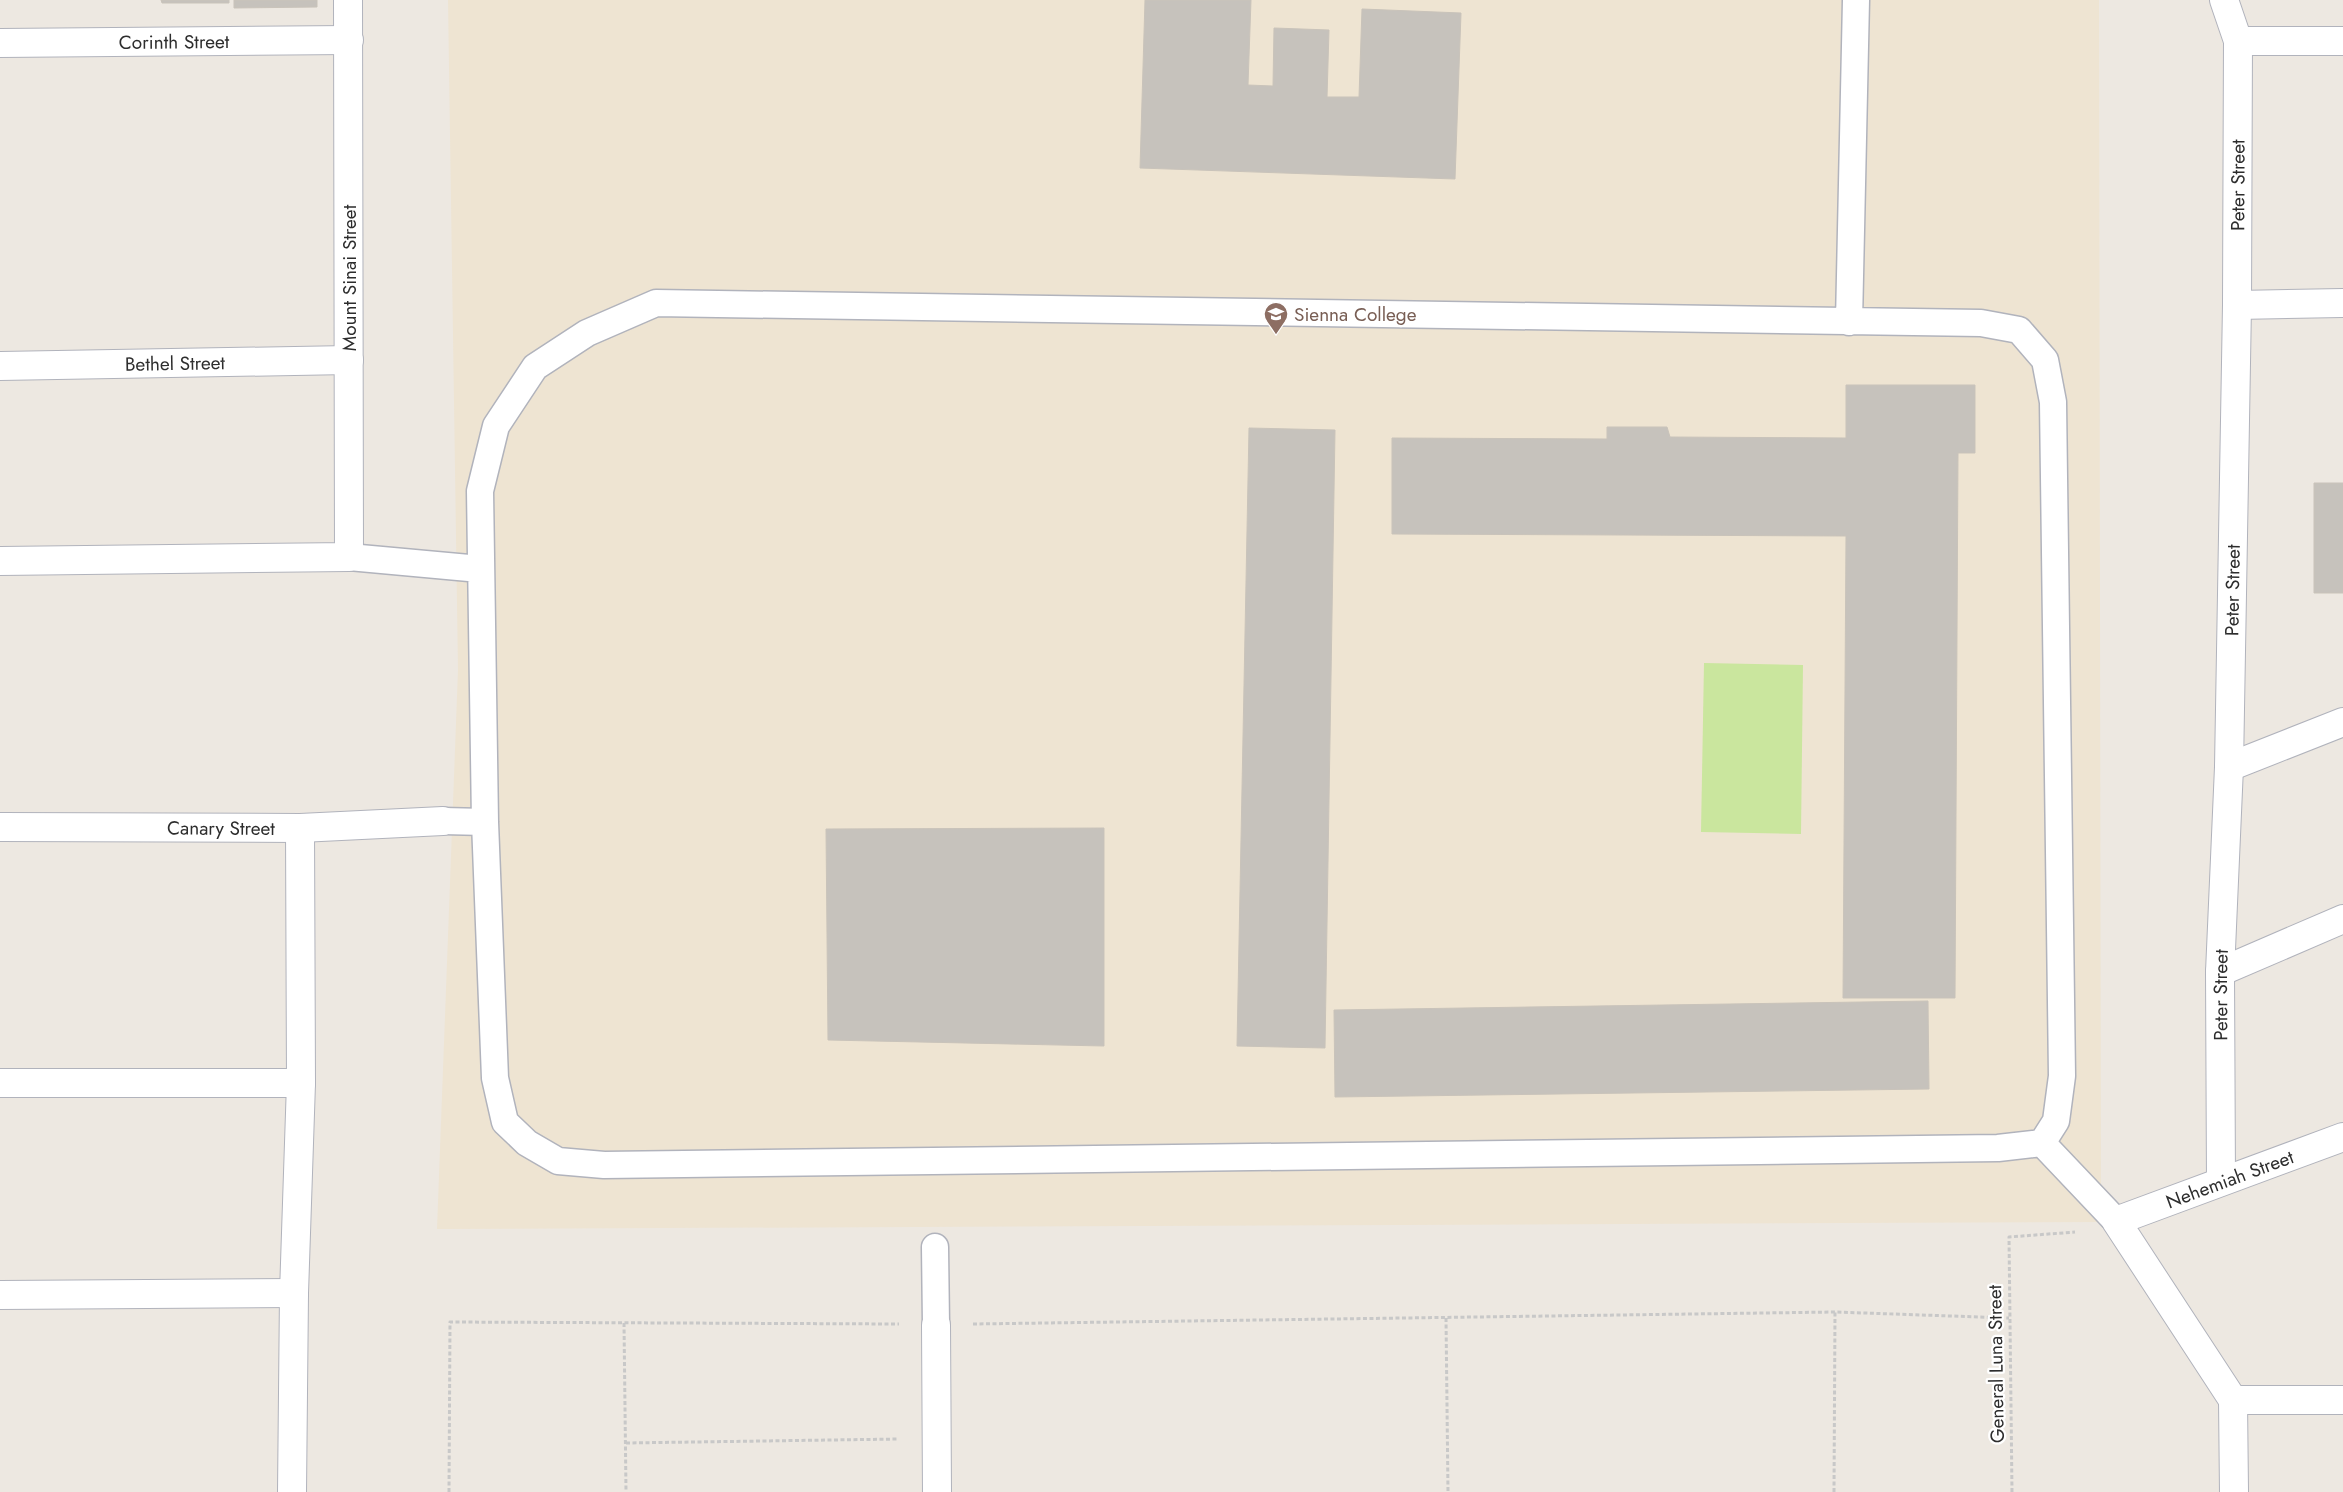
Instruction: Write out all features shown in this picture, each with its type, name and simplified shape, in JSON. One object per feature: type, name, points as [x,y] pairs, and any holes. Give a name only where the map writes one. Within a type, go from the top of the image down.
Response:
[{"type":"street","name":"Mount Sinai Street","points":[[348,0],[349,557]]},
{"type":"street","name":"Peter Street","points":[[2221,1181],[2220,972],[2229,767],[2237,305],[2238,41],[2224,0]]},
{"type":"street","name":"Corinth Street","points":[[0,43],[349,40]]},
{"type":"street","points":[[2238,41],[2343,41]]},
{"type":"street","points":[[2237,305],[2343,303]]},
{"type":"street","name":"Bethel Street","points":[[0,366],[349,360]]},
{"type":"street","points":[[0,561],[349,557]]},
{"type":"street","points":[[2229,767],[2343,722]]},
{"type":"street","name":"Canary Street","points":[[0,827],[300,828],[443,821]]},
{"type":"street","points":[[292,1492],[294,1293],[301,1083],[300,828]]},
{"type":"street","points":[[2220,972],[2343,918]]},
{"type":"street","points":[[0,1082],[301,1083]]},
{"type":"street","name":"Nehemiah Street","points":[[2116,1220],[2343,1137]]},
{"type":"street","points":[[2116,1220],[2232,1400],[2234,1492]]},
{"type":"street","points":[[0,1295],[294,1293]]},
{"type":"street","points":[[936,1325],[937,1492]]},
{"type":"street","points":[[2232,1400],[2343,1400]]},
{"type":"lane","points":[[1849,322],[1856,0]]},
{"type":"lane","points":[[656,303],[1849,322],[1981,323],[2019,330],[2045,360],[2053,402],[2062,1076],[2056,1122],[2042,1143],[1998,1148],[604,1165],[558,1161],[526,1143],[504,1122],[495,1078],[485,822],[480,491],[496,426],[535,367],[587,332],[656,303]]},
{"type":"lane","points":[[349,557],[480,569]]},
{"type":"lane","points":[[443,821],[485,822]]},
{"type":"lane","points":[[2042,1143],[2116,1220]]},
{"type":"lane","points":[[936,1247],[936,1325]]},
{"type":"path","name":"General Luna Street","points":[[2012,1492],[2008,1236],[2065,1234],[2116,1220]]},
{"type":"path","points":[[1834,1492],[1835,1312]]},
{"type":"path","points":[[449,1492],[450,1322],[936,1325],[1835,1312],[2009,1318]]},
{"type":"path","points":[[1446,1317],[1448,1492]]},
{"type":"path","points":[[624,1322],[626,1492]]},
{"type":"path","points":[[626,1443],[937,1439]]},
{"type":"shaded area","name":"Sienna College","points":[[448,0],[2099,0],[2101,1222],[437,1229],[458,670]]},
{"type":"green space","points":[[1704,663],[1803,665],[1801,834],[1701,832]]},
{"type":"building","points":[[161,0],[229,0],[229,3],[162,3]]},
{"type":"building","points":[[234,0],[317,0],[317,7],[234,8]]},
{"type":"building","points":[[1145,0],[1251,0],[1248,85],[1273,86],[1274,28],[1329,30],[1327,97],[1359,97],[1362,9],[1461,13],[1455,179],[1140,168]]},
{"type":"building","points":[[1846,385],[1975,385],[1975,453],[1958,453],[1955,998],[1843,998],[1846,536],[1392,534],[1392,438],[1607,439],[1607,427],[1667,427],[1670,437],[1846,438]]},
{"type":"building","points":[[1249,428],[1335,430],[1325,1048],[1237,1046]]},
{"type":"building","points":[[2314,483],[2343,483],[2343,593],[2314,593]]},
{"type":"building","points":[[1104,828],[1104,1046],[828,1040],[826,829]]},
{"type":"building","points":[[1928,1001],[1929,1089],[1335,1097],[1334,1010]]},
{"type":"place","name":"Sienna College","points":[[1276,335]]}]
